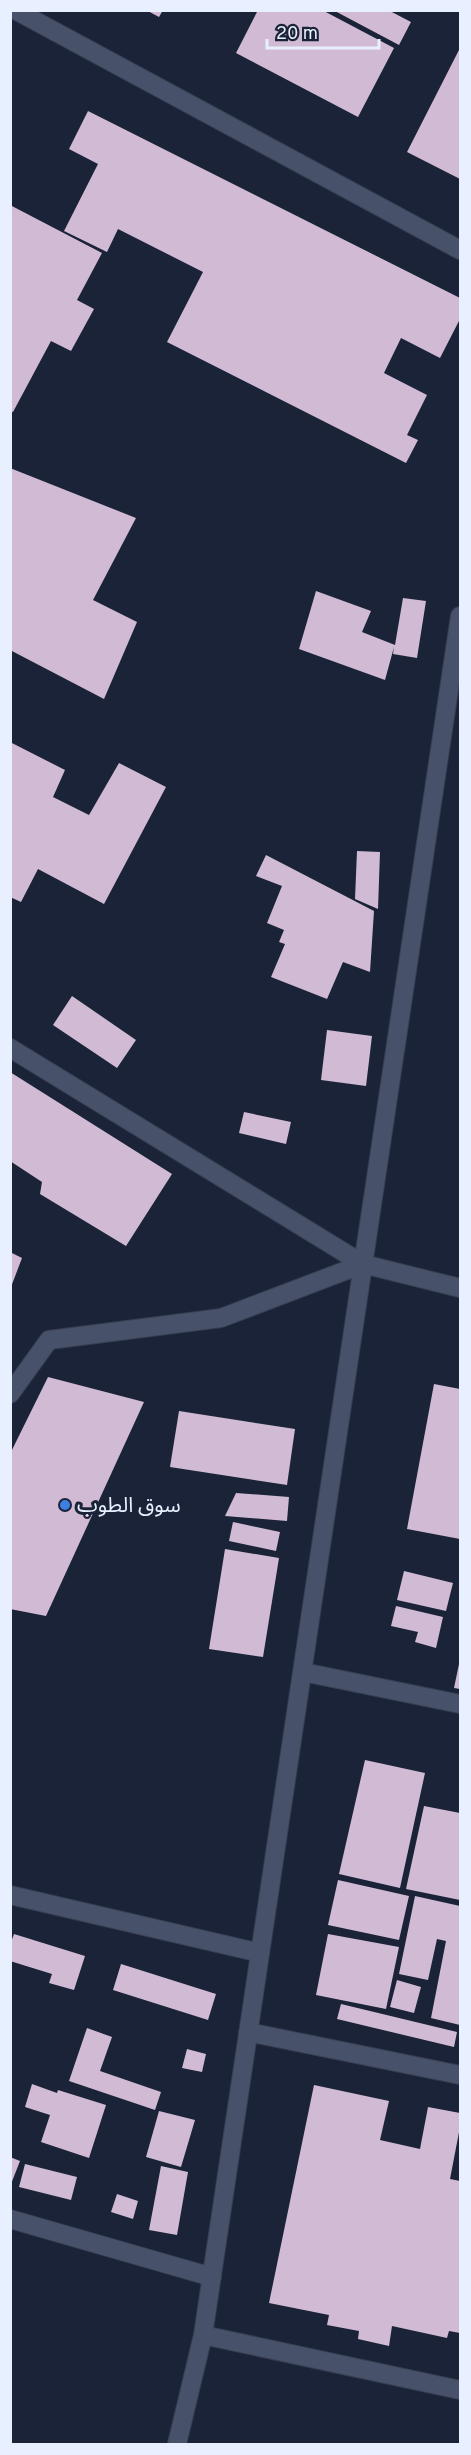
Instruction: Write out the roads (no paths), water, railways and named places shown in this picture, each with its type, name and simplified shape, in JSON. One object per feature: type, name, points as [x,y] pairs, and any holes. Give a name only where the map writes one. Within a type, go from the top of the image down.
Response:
[{"type":"street","points":[[15,10],[460,250]]},
{"type":"street","points":[[177,2445],[203,2335],[212,2277],[460,616]]},
{"type":"street","points":[[10,1048],[363,1264],[460,1288]]},
{"type":"street","points":[[10,1394],[49,1340],[221,1318],[363,1264]]},
{"type":"street","points":[[303,1672],[460,1704]]},
{"type":"street","points":[[10,1894],[260,1953]]},
{"type":"street","points":[[248,2032],[460,2075]]},
{"type":"street","points":[[10,2220],[212,2277]]},
{"type":"street","points":[[203,2335],[460,2390]]},
{"type":"place","name":"سوق الطوب","points":[[65,1505]]}]
